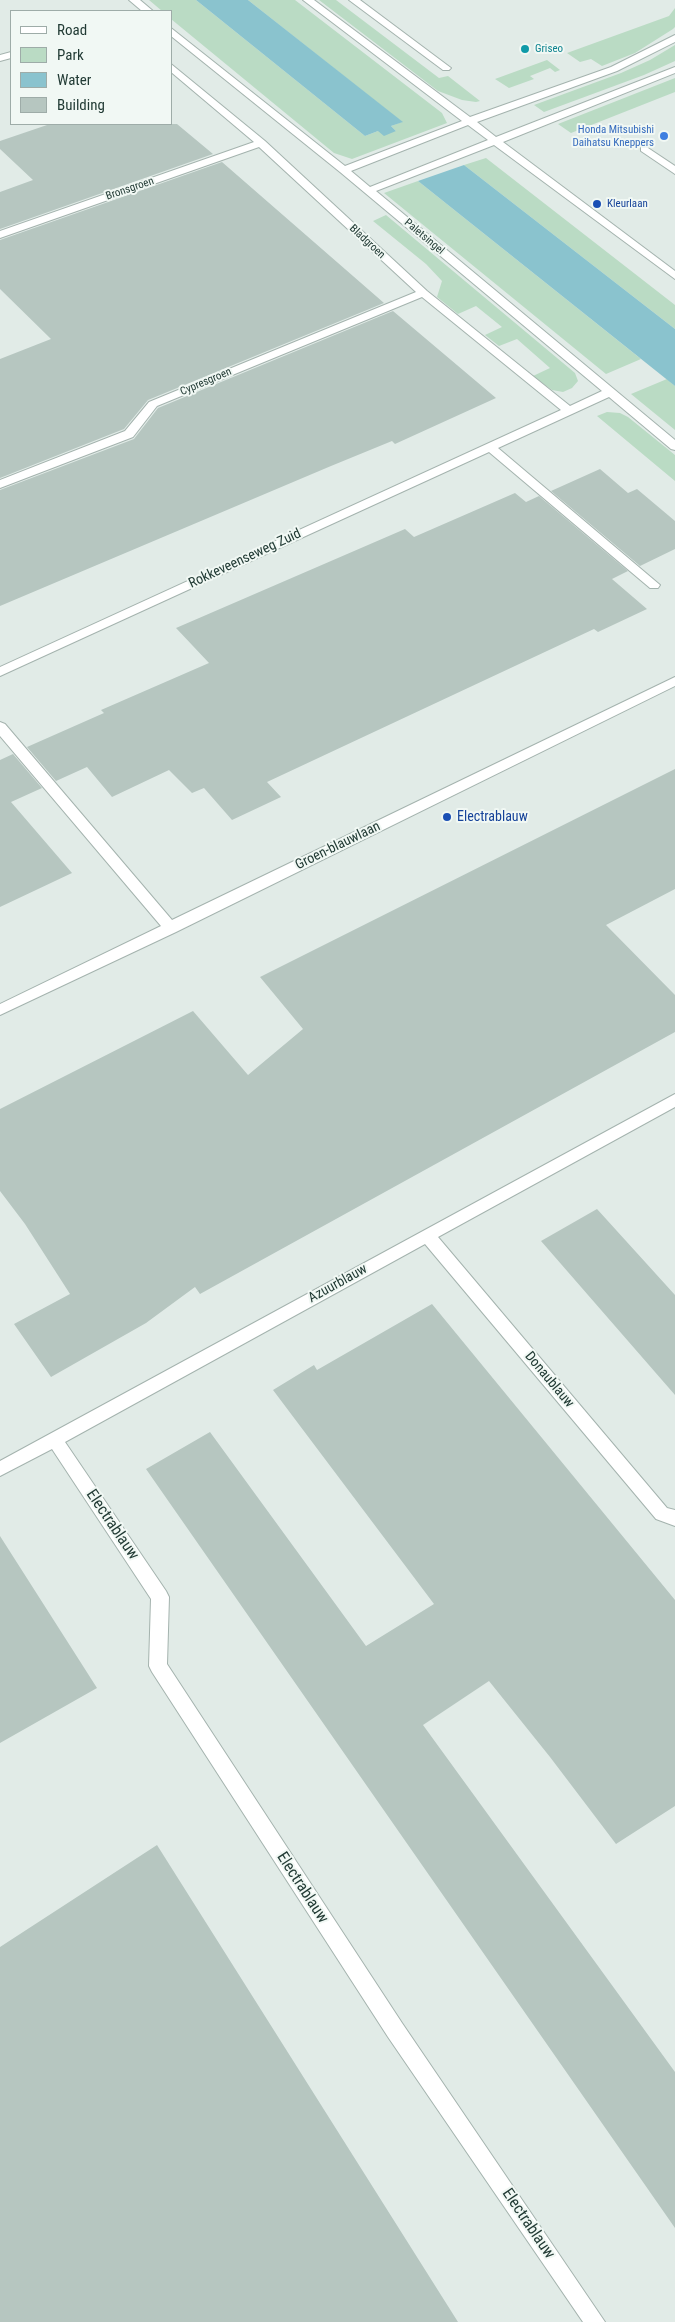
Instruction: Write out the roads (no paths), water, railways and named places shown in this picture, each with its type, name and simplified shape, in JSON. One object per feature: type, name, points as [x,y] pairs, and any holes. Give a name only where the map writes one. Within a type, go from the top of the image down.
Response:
[{"type":"street","points":[[134,0],[147,10]]},
{"type":"street","points":[[308,0],[498,141],[675,276]]},
{"type":"street","points":[[354,0],[446,68]]},
{"type":"street","name":"Paletsingel","points":[[172,31],[344,170],[675,446]]},
{"type":"street","points":[[344,170],[614,69],[675,38]]},
{"type":"street","name":"Bladgroen","points":[[172,68],[261,143],[423,293],[569,411]]},
{"type":"street","points":[[368,191],[675,70]]},
{"type":"street","name":"Bronsgroen","points":[[0,235],[261,143]]},
{"type":"street","points":[[645,148],[675,171]]},
{"type":"street","name":"Cypresgroen","points":[[0,484],[129,434],[153,404],[423,293]]},
{"type":"street","name":"Rokkeveenseweg Zuid","points":[[0,672],[610,392]]},
{"type":"street","points":[[490,447],[654,585]]},
{"type":"street","name":"Groen-blauwlaan","points":[[0,1010],[675,681]]},
{"type":"street","points":[[0,727],[171,928]]},
{"type":"street","name":"Azuurblauw","points":[[0,1468],[675,1100]]},
{"type":"street","name":"Donaublauw","points":[[427,1235],[662,1514],[675,1518]]},
{"type":"street","name":"Electrablauw","points":[[54,1439],[160,1597],[158,1666],[395,2030],[595,2322]]},
{"type":"water","points":[[196,0],[248,0],[403,122],[391,126],[396,131],[384,136],[378,131],[365,136]]},
{"type":"water","points":[[464,165],[675,329],[675,386],[418,181]]},
{"type":"place","name":"Griseo","points":[[525,49]]},
{"type":"place","name":"Honda Mitsubishi Daihatsu Kneppers","points":[[664,136]]},
{"type":"place","name":"Kleurlaan","points":[[597,204]]},
{"type":"place","name":"Electrablauw","points":[[447,817]]}]
